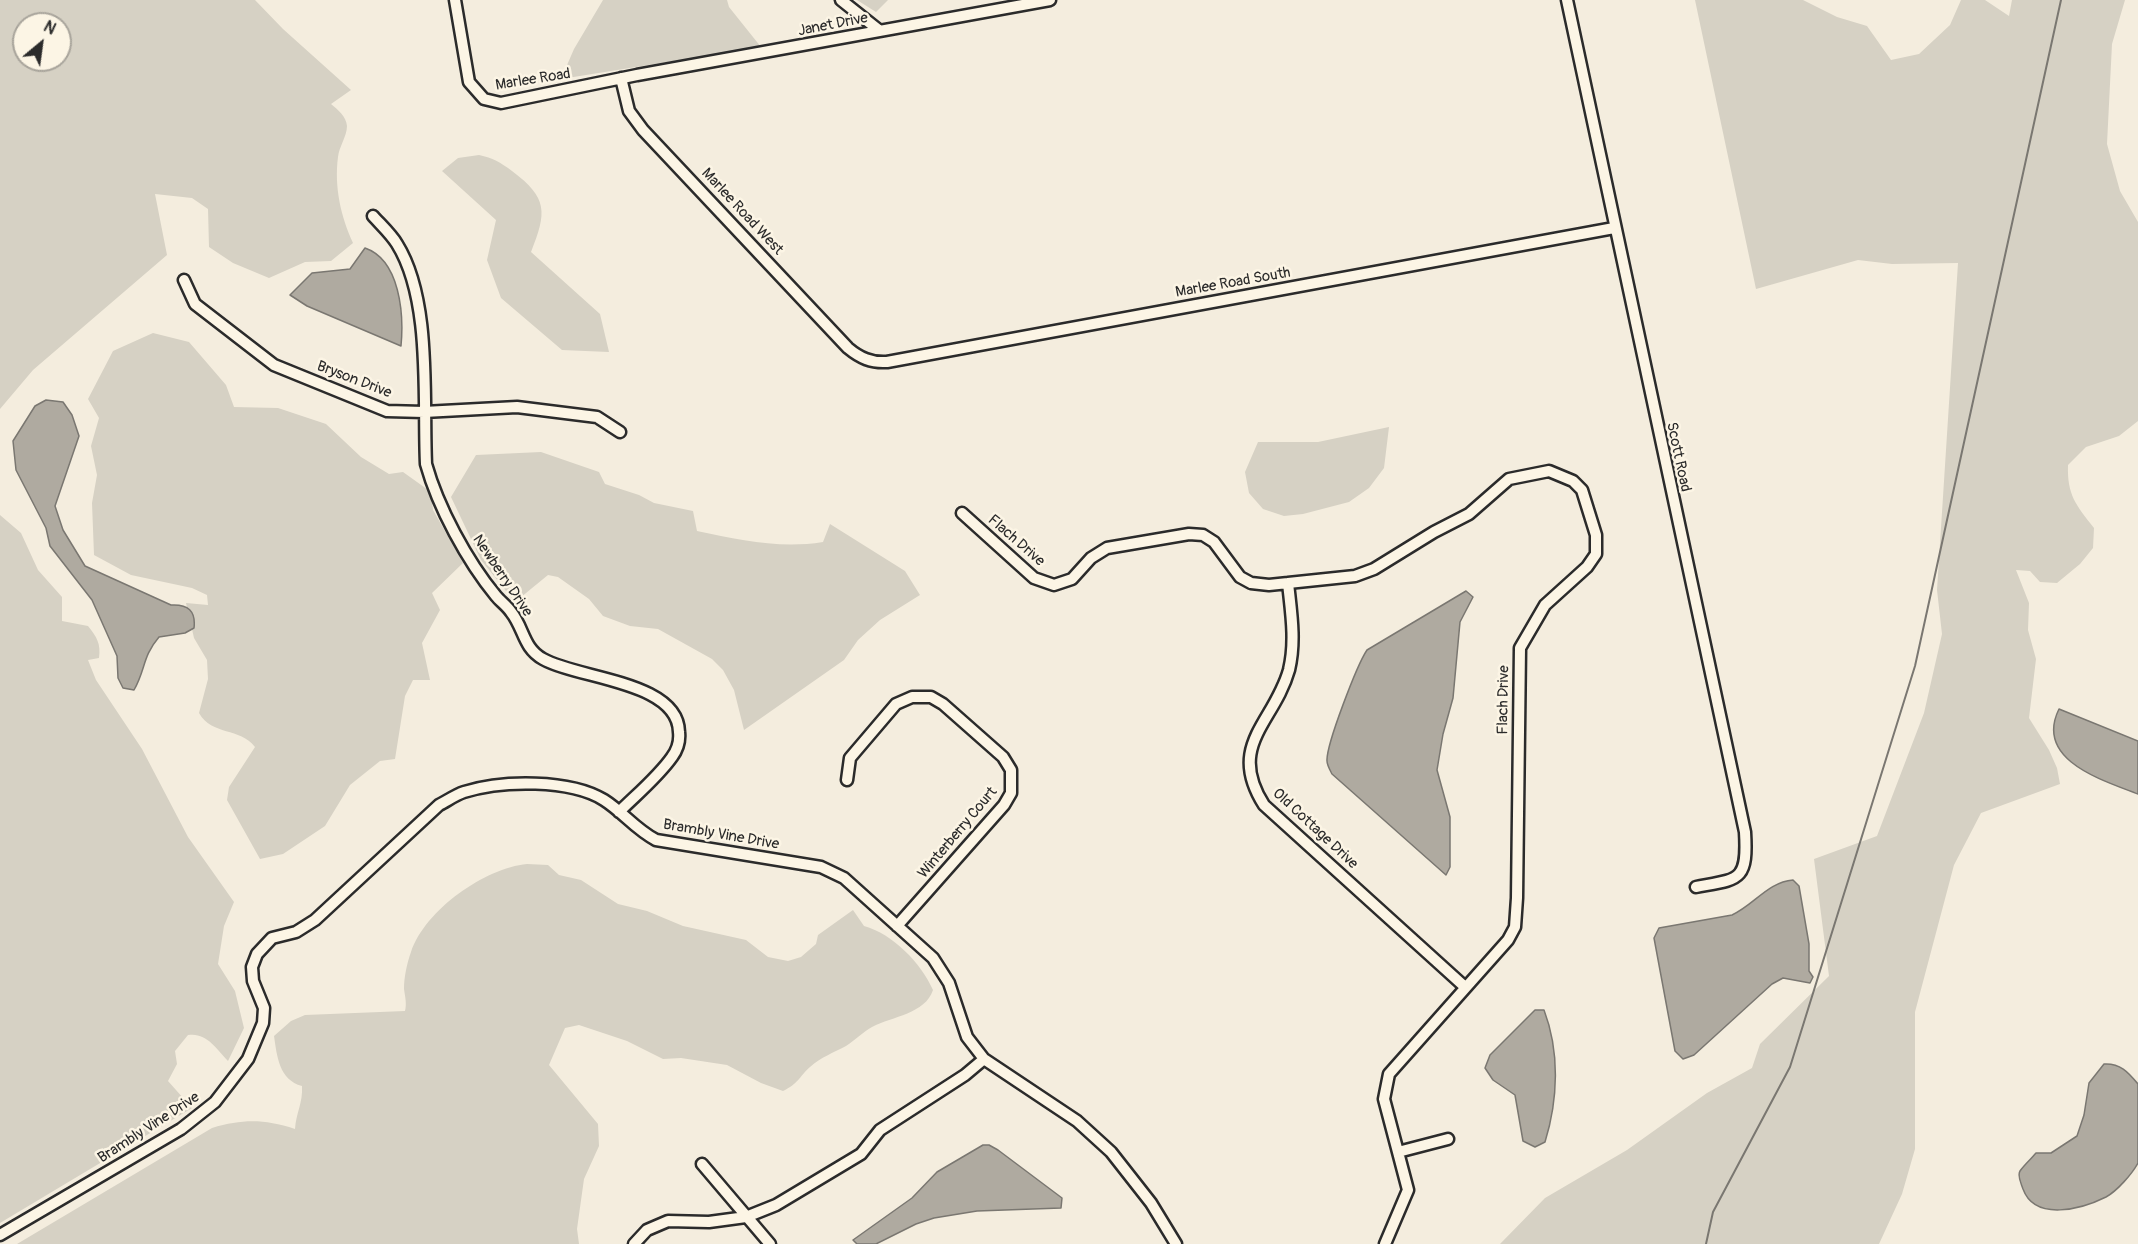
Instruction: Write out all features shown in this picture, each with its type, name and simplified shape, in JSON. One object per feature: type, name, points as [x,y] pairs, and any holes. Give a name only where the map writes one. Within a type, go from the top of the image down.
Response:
[{"type":"street","name":"Marlee Road","points":[[454,0],[469,82],[484,99],[506,103],[621,78]]},
{"type":"street","points":[[841,0],[880,31]]},
{"type":"street","name":"Janet Drive","points":[[621,78],[1050,0]]},
{"type":"street","name":"Scott Road","points":[[1567,0],[1745,832],[1745,860],[1739,875],[1730,882],[1696,887]]},
{"type":"street","name":"Marlee Road West","points":[[621,78],[629,111],[643,130],[859,356]]},
{"type":"street","name":"Newberry Drive","points":[[373,216],[397,244],[414,280],[421,316],[426,464],[432,486],[470,560],[495,595],[512,613],[528,648],[544,660],[645,690],[673,710],[679,724],[680,742],[673,756],[619,813]]},
{"type":"street","name":"Marlee Road South","points":[[859,356],[875,362],[887,362],[1614,228]]},
{"type":"street","name":"Bryson Drive","points":[[184,280],[195,304],[274,364],[387,411],[424,412],[517,407],[597,417],[620,432]]},
{"type":"street","name":"Flach Drive","points":[[962,513],[1034,578],[1054,585],[1072,579],[1091,558],[1107,548],[1189,534],[1203,535],[1214,542],[1240,577],[1251,583],[1288,583],[1354,576],[1374,569],[1469,514],[1509,479],[1549,471],[1574,481],[1582,490],[1596,535],[1596,554],[1587,567],[1545,605],[1520,648],[1515,927],[1508,940],[1389,1074],[1384,1099],[1408,1190],[1385,1244]]},
{"type":"street","name":"Old Cottage Drive","points":[[1288,583],[1294,638],[1288,671],[1250,754],[1249,775],[1253,789],[1264,806],[1466,987]]},
{"type":"street","name":"Winterberry Court","points":[[846,780],[850,758],[896,705],[912,697],[931,697],[943,704],[1002,756],[1011,770],[1011,793],[1004,805],[897,926]]},
{"type":"street","name":"Brambly Vine Drive","points":[[0,1235],[181,1129],[215,1102],[248,1059],[263,1023],[264,1008],[253,981],[252,967],[257,954],[272,938],[296,932],[315,920],[439,805],[461,793],[484,786],[563,785],[605,800],[639,831],[656,840],[821,867],[844,878],[933,958],[950,983],[967,1037],[984,1059],[1077,1121],[1111,1152],[1150,1203],[1176,1244]]},
{"type":"street","points":[[634,1244],[647,1230],[668,1221],[709,1222],[746,1217],[776,1204],[861,1154],[880,1130],[965,1075],[984,1059]]},
{"type":"street","points":[[1398,1152],[1448,1138]]},
{"type":"street","points":[[702,1164],[770,1244]]},
{"type":"shaded area","points":[[0,0],[255,0],[283,29],[351,90],[331,104],[343,116],[347,126],[339,153],[337,179],[342,212],[353,243],[331,261],[305,262],[269,278],[233,263],[209,247],[208,209],[192,198],[155,194],[167,255],[33,370],[0,409]]},
{"type":"shaded area","points":[[603,0],[727,0],[729,7],[761,47],[561,79],[574,49]]},
{"type":"shaded area","points":[[857,0],[888,0],[876,12]]},
{"type":"shaded area","points":[[1695,0],[1803,0],[1837,17],[1867,26],[1891,60],[1919,54],[1950,25],[1961,0],[1985,0],[2009,16],[2012,0],[2125,0],[2112,44],[2107,144],[2120,191],[2138,222],[2138,421],[2119,436],[2086,447],[2068,465],[2071,492],[2082,513],[2094,528],[2093,548],[2080,564],[2057,583],[2040,582],[2030,571],[2016,570],[2029,603],[2028,630],[2036,659],[2029,718],[2049,750],[2057,768],[2060,784],[1981,813],[1954,865],[1915,1012],[1915,1149],[1902,1194],[1879,1244],[1500,1244],[1545,1198],[1627,1150],[1707,1093],[1752,1068],[1760,1044],[1829,976],[1814,859],[1877,836],[1924,713],[1942,634],[1937,590],[1958,263],[1892,264],[1858,260],[1756,289]]},
{"type":"shaded area","points":[[479,155],[508,168],[532,189],[538,198],[542,216],[531,252],[600,314],[609,352],[562,350],[501,298],[487,260],[496,220],[442,171],[458,158]]},
{"type":"shaded area","points":[[365,248],[377,254],[393,276],[402,319],[401,346],[307,306],[290,295],[312,273],[350,269]]},
{"type":"shaded area","points":[[153,333],[189,342],[226,385],[234,407],[278,408],[326,424],[361,457],[389,474],[403,472],[431,492],[433,510],[463,563],[432,593],[440,610],[422,643],[430,680],[413,680],[405,696],[395,759],[380,761],[350,785],[325,826],[283,854],[260,859],[227,800],[229,787],[255,747],[242,736],[211,725],[199,713],[208,679],[207,660],[194,638],[186,603],[208,605],[207,595],[192,588],[131,575],[94,555],[92,503],[97,475],[91,446],[99,418],[88,399],[113,351]]},
{"type":"shaded area","points":[[46,400],[63,402],[72,415],[79,436],[55,506],[63,530],[85,566],[171,605],[186,607],[194,617],[194,628],[185,633],[159,637],[147,657],[134,690],[123,688],[118,678],[117,656],[92,600],[50,546],[46,528],[16,470],[13,441],[35,406]]},
{"type":"shaded area","points":[[1389,427],[1384,468],[1369,488],[1349,502],[1303,514],[1284,516],[1263,509],[1249,493],[1245,472],[1258,442],[1318,442]]},
{"type":"shaded area","points":[[541,452],[599,472],[605,484],[639,495],[654,503],[693,511],[697,531],[776,544],[807,544],[823,542],[830,524],[905,571],[920,595],[880,620],[858,640],[844,660],[744,730],[734,690],[723,670],[712,659],[658,629],[630,626],[603,616],[589,599],[558,577],[548,575],[515,602],[481,560],[451,497],[476,455]]},
{"type":"shaded area","points":[[0,515],[21,533],[38,570],[62,597],[62,621],[88,626],[94,634],[99,645],[99,658],[88,660],[96,680],[142,749],[188,837],[234,902],[224,926],[218,964],[235,991],[244,1028],[228,1061],[210,1042],[200,1036],[188,1035],[175,1051],[177,1064],[168,1081],[192,1108],[0,1223]]},
{"type":"shaded area","points":[[1466,591],[1473,597],[1460,622],[1453,698],[1443,734],[1437,770],[1450,817],[1450,867],[1446,875],[1332,774],[1327,761],[1331,739],[1343,705],[1367,650]]},
{"type":"shaded area","points":[[2059,709],[2138,741],[2138,794],[2091,774],[2064,755],[2056,742],[2054,727]]},
{"type":"shaded area","points":[[527,864],[548,865],[559,875],[581,880],[618,904],[647,911],[683,926],[746,940],[768,957],[788,961],[801,957],[816,944],[818,935],[853,910],[864,926],[885,936],[914,960],[933,990],[929,998],[916,1009],[869,1029],[846,1046],[814,1064],[795,1083],[783,1091],[761,1083],[727,1065],[681,1058],[663,1059],[627,1041],[579,1025],[565,1028],[549,1065],[598,1124],[599,1146],[584,1179],[577,1229],[579,1244],[17,1244],[212,1128],[254,1121],[295,1129],[302,1086],[294,1083],[284,1073],[278,1059],[274,1036],[291,1021],[305,1015],[405,1011],[404,984],[408,961],[418,936],[429,921],[458,894],[476,883],[511,867]]},
{"type":"shaded area","points":[[1793,880],[1799,886],[1809,944],[1809,971],[1813,977],[1810,983],[1783,978],[1772,984],[1694,1055],[1683,1059],[1675,1051],[1654,938],[1659,928],[1732,915],[1769,889]]},
{"type":"shaded area","points":[[1535,1010],[1544,1010],[1553,1042],[1555,1093],[1545,1142],[1535,1147],[1523,1141],[1515,1095],[1493,1080],[1485,1068],[1490,1055]]},
{"type":"shaded area","points":[[2104,1064],[2115,1065],[2123,1069],[2138,1084],[2138,1163],[2115,1191],[2106,1197],[2085,1205],[2060,1210],[2038,1206],[2029,1199],[2023,1189],[2019,1173],[2036,1153],[2051,1153],[2077,1136],[2084,1115],[2089,1083]]},
{"type":"shaded area","points":[[983,1145],[989,1145],[998,1150],[1062,1198],[1061,1208],[977,1211],[934,1218],[916,1224],[876,1244],[857,1244],[853,1240],[912,1198],[937,1172]]},
{"type":"waterway","points":[[1706,1244],[1713,1212],[1790,1067],[1915,666],[2061,0]]}]
